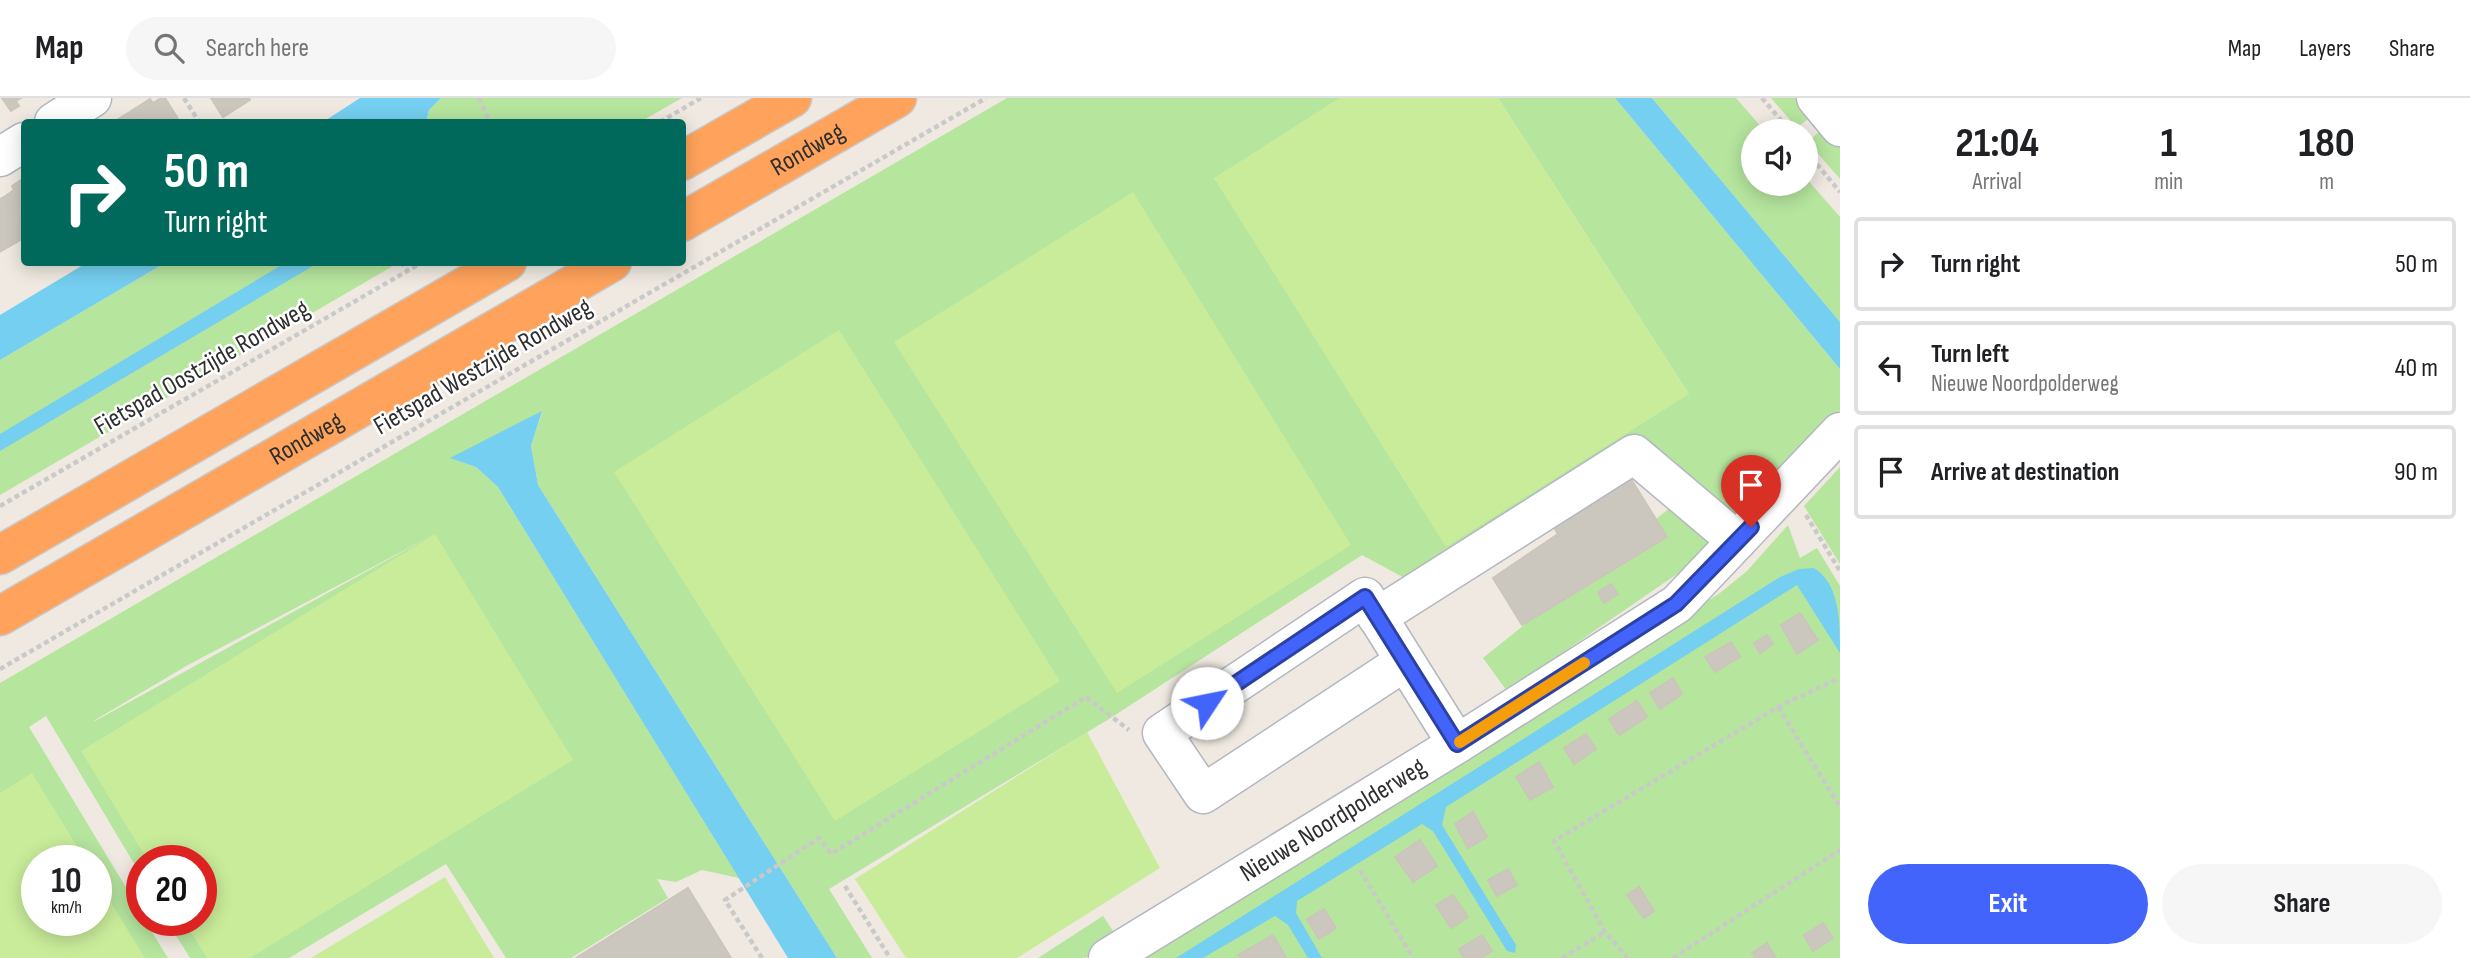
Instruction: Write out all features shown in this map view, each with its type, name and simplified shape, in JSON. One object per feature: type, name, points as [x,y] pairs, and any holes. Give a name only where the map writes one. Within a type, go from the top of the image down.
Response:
[{"type":"highway","name":"Rondweg","points":[[686,159],[792,98]]},
{"type":"highway","name":"Rondweg","points":[[686,220],[897,98]]},
{"type":"highway","name":"Rondweg","points":[[0,555],[500,266]]},
{"type":"highway","name":"Rondweg","points":[[0,617],[605,266]]},
{"type":"street","points":[[59,119],[92,98]]},
{"type":"street","points":[[1816,98],[1840,127]]},
{"type":"street","points":[[0,157],[21,144]]},
{"type":"street","name":"Nieuwe Noordpolderweg","points":[[1108,958],[1457,744],[1676,604],[1840,432]]},
{"type":"street","points":[[1377,618],[1634,454],[1737,541]]},
{"type":"street","points":[[1404,662],[1203,794],[1162,733],[1365,597],[1457,744]]},
{"type":"path","points":[[184,98],[196,119]]},
{"type":"path","points":[[665,119],[701,98]]},
{"type":"path","name":"Fietspad Westzijde Rondweg","points":[[0,669],[986,98]]},
{"type":"path","points":[[1762,98],[1780,119]]},
{"type":"path","points":[[481,99],[489,119]]},
{"type":"path","points":[[1818,165],[1840,192]]},
{"type":"path","points":[[404,266],[408,271]]},
{"type":"path","name":"Fietspad Oostzijde Rondweg","points":[[0,506],[416,266]]},
{"type":"path","points":[[1789,487],[1840,571]]},
{"type":"path","points":[[1628,958],[1605,932],[1553,841],[1777,707],[1837,679]]},
{"type":"path","points":[[761,958],[725,900],[819,838],[831,854],[1086,697],[1144,742],[1162,733]]},
{"type":"path","points":[[1777,707],[1840,807]]},
{"type":"path","points":[[1673,958],[1840,850]]},
{"type":"path","points":[[1360,870],[1413,958]]},
{"type":"path","points":[[845,886],[890,958]]},
{"type":"path","points":[[1562,958],[1605,932]]},
{"type":"green space","points":[[441,98],[682,98],[645,119],[427,119],[429,110]]},
{"type":"green space","points":[[1007,98],[1340,98],[1214,179],[1689,394],[1498,98],[1615,98],[1840,369],[1840,410],[1747,530],[1651,453],[1412,582],[1362,555],[1109,719],[829,889],[872,958],[837,958],[538,485],[531,446],[542,412],[451,458],[476,467],[498,487],[739,878],[702,870],[676,882],[657,879],[668,898],[571,958],[506,958],[446,864],[289,958],[190,958],[176,936],[217,936],[217,845],[126,845],[126,850],[46,716],[29,727],[100,845],[21,845],[21,936],[112,936],[112,864],[126,888],[126,936],[154,936],[168,958],[0,958],[0,683]],"holes":[[[431,536],[95,721],[188,665]]]},
{"type":"green space","points":[[1340,98],[1498,98],[1689,394],[1446,547],[1214,178]]},
{"type":"green space","points":[[1652,98],[1736,98],[1754,119],[1741,119],[1741,196],[1818,196],[1818,192],[1840,217],[1840,322]]},
{"type":"green space","points":[[1771,98],[1800,98],[1814,114],[1808,119],[1789,119]]},
{"type":"green space","points":[[1825,126],[1840,143],[1840,179],[1818,154],[1818,133]]},
{"type":"green space","points":[[1133,192],[1351,545],[1117,693],[894,342]]},
{"type":"green space","points":[[160,266],[393,266],[0,495],[0,360]]},
{"type":"green space","points":[[839,330],[1060,681],[835,821],[614,472]]},
{"type":"green space","points":[[1840,467],[1840,564],[1804,506]]},
{"type":"green space","points":[[1671,507],[1713,543],[1693,563],[1507,691],[1483,658]]},
{"type":"green space","points":[[1788,525],[1800,558],[1817,548],[1840,586],[1840,958],[1140,958],[1720,593],[1747,571]]},
{"type":"green space","points":[[435,534],[573,760],[250,958],[207,958],[193,936],[217,936],[217,845],[138,845],[81,751]]},
{"type":"green space","points":[[1087,732],[1160,868],[1017,958],[906,958],[855,879]]},
{"type":"green space","points":[[32,773],[76,845],[21,845],[21,936],[112,936],[112,904],[126,927],[126,936],[132,936],[145,958],[0,958],[0,793]]},
{"type":"green space","points":[[445,877],[494,958],[311,958]]},
{"type":"green space","points":[[1103,916],[1117,937],[1085,958],[1038,958]]},
{"type":"water","points":[[360,98],[441,98],[429,110],[427,119],[328,119]]},
{"type":"water","points":[[1615,98],[1652,98],[1840,322],[1840,369]]},
{"type":"water","points":[[81,266],[160,266],[0,360],[0,315]]},
{"type":"water","points":[[280,266],[313,266],[0,451],[0,434]]},
{"type":"water","points":[[542,411],[531,446],[538,485],[837,958],[788,958],[498,487],[476,467],[450,458]]},
{"type":"water","points":[[1814,568],[1823,575],[1834,594],[1839,617],[1840,653],[1797,585],[1446,807],[1442,825],[1516,945],[1515,953],[1507,951],[1433,831],[1422,824],[1297,901],[1296,913],[1322,958],[1308,958],[1288,925],[1275,916],[1203,958],[1176,958],[1780,577],[1799,569]]},
{"type":"building","points":[[2,98],[21,98],[16,101],[19,106],[11,111]]},
{"type":"building","points":[[165,98],[178,119],[140,119],[133,110],[150,99],[153,103]]},
{"type":"building","points":[[211,98],[249,98],[250,100],[223,117]]},
{"type":"building","points":[[133,110],[140,119],[119,119]]},
{"type":"building","points":[[21,180],[21,224],[4,197],[14,190],[12,186]]},
{"type":"building","points":[[4,197],[21,224],[21,240],[1,251],[0,199]]},
{"type":"building","points":[[1626,471],[1667,537],[1522,625],[1493,578],[1558,534],[1549,519]]},
{"type":"building","points":[[1611,584],[1618,594],[1604,603],[1598,592]]},
{"type":"building","points":[[1800,613],[1818,640],[1797,654],[1781,625]]},
{"type":"building","points":[[1767,635],[1773,644],[1760,653],[1754,643]]},
{"type":"building","points":[[1731,642],[1740,657],[1715,672],[1705,657]]},
{"type":"building","points":[[1673,678],[1682,694],[1660,709],[1650,693]]},
{"type":"building","points":[[1637,701],[1647,717],[1619,735],[1609,719]]},
{"type":"building","points":[[1586,734],[1596,749],[1574,764],[1564,748]]},
{"type":"building","points":[[1539,762],[1553,787],[1530,800],[1516,777]]},
{"type":"building","points":[[1473,812],[1487,837],[1468,848],[1455,824]]},
{"type":"building","points":[[1420,840],[1437,866],[1413,882],[1395,857]]},
{"type":"building","points":[[1508,869],[1517,885],[1497,896],[1488,880]]},
{"type":"building","points":[[1639,887],[1654,911],[1644,918],[1627,895]]},
{"type":"building","points":[[688,888],[731,958],[576,958]]},
{"type":"building","points":[[1453,895],[1468,917],[1451,928],[1436,905]]},
{"type":"building","points":[[1324,909],[1336,928],[1319,939],[1307,919]]},
{"type":"building","points":[[1823,923],[1833,938],[1813,951],[1804,935]]},
{"type":"building","points":[[1273,935],[1285,956],[1282,958],[1240,958],[1238,955]]},
{"type":"building","points":[[1482,935],[1492,951],[1481,958],[1464,958],[1459,949]]},
{"type":"building","points":[[1767,943],[1776,958],[1756,958],[1752,953]]},
{"type":"slow traffic","points":[[1460,742],[1584,663]]},
{"type":"route","points":[[1207,703],[1365,597],[1457,744],[1676,604],[1751,527]]}]
